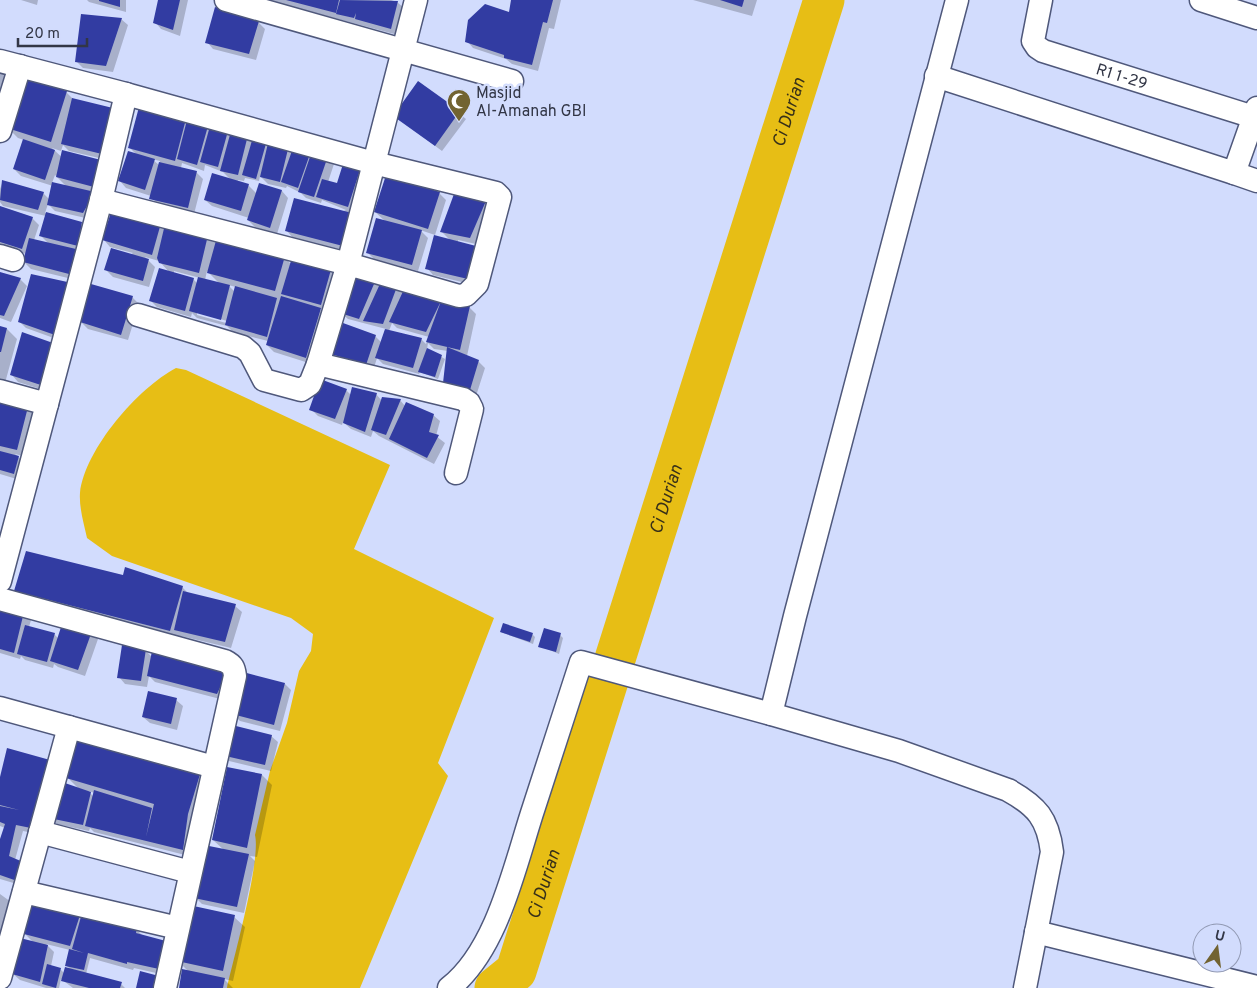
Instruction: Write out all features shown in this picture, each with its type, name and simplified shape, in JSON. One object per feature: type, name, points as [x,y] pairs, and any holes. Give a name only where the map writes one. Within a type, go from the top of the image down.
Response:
[{"type":"street","points":[[226,0],[512,81]]},
{"type":"street","points":[[138,315],[243,346],[250,353],[264,380],[297,390],[310,384],[318,364],[348,264],[416,0]]},
{"type":"street","points":[[771,714],[794,616],[957,0]]},
{"type":"street","name":"R1 1-29","points":[[1040,0],[1034,41],[1037,47],[1044,51],[1256,115]]},
{"type":"street","points":[[1202,0],[1257,18]]},
{"type":"street","points":[[0,131],[10,63],[374,163],[496,193],[501,199],[477,284],[466,295],[459,296],[348,264],[101,200]]},
{"type":"street","points":[[936,76],[1257,180]]},
{"type":"street","points":[[0,580],[101,200],[126,94]]},
{"type":"street","points":[[1234,173],[1256,115]]},
{"type":"street","points":[[318,364],[469,402],[472,409],[456,473]]},
{"type":"street","points":[[0,391],[47,404]]},
{"type":"street","points":[[0,599],[232,664],[235,676],[165,988]]},
{"type":"street","points":[[449,988],[459,980],[486,942],[508,889],[581,662],[899,751],[1008,790],[1024,799],[1040,813],[1050,830],[1052,852],[1025,988]]},
{"type":"street","points":[[0,708],[214,768]]},
{"type":"street","points":[[0,978],[69,727]]},
{"type":"street","points":[[40,832],[190,872]]},
{"type":"street","points":[[24,892],[178,928]]},
{"type":"street","points":[[1036,932],[1257,987]]},
{"type":"street","points":[[0,986],[8,988]]},
{"type":"shaded area","points":[[176,368],[186,370],[390,465],[354,549],[494,618],[438,763],[448,776],[360,988],[227,988],[251,887],[256,848],[255,835],[270,771],[287,723],[299,671],[311,651],[313,634],[291,618],[112,556],[87,538],[81,510],[80,493],[84,476],[92,458],[103,439],[130,405],[161,377]]},
{"type":"building","points":[[120,0],[120,7],[99,1]]},
{"type":"building","points":[[158,0],[180,0],[173,30],[153,23]]},
{"type":"building","points":[[286,0],[339,0],[336,13]]},
{"type":"building","points":[[340,0],[398,1],[391,29],[355,19],[356,13],[354,18],[336,14]]},
{"type":"building","points":[[511,0],[553,0],[547,23],[543,22],[532,65],[504,58],[504,55],[465,42],[468,20],[485,4],[509,12]]},
{"type":"building","points":[[720,0],[744,0],[742,7]]},
{"type":"building","points":[[215,7],[259,21],[249,54],[205,43]]},
{"type":"building","points":[[81,14],[122,18],[106,66],[75,62]]},
{"type":"building","points":[[22,77],[67,91],[51,142],[7,128]]},
{"type":"building","points":[[418,81],[460,111],[435,146],[393,116]]},
{"type":"building","points":[[72,98],[117,109],[106,155],[61,144]]},
{"type":"building","points":[[139,107],[186,119],[175,161],[128,148]]},
{"type":"building","points":[[187,120],[208,126],[197,165],[177,159]]},
{"type":"building","points":[[210,126],[228,131],[218,167],[200,162]]},
{"type":"building","points":[[231,131],[248,135],[238,175],[220,171]]},
{"type":"building","points":[[253,137],[267,140],[256,179],[242,175]]},
{"type":"building","points":[[23,139],[55,150],[45,180],[13,169]]},
{"type":"building","points":[[269,139],[289,145],[280,182],[260,177]]},
{"type":"building","points":[[294,145],[311,151],[298,188],[281,182]]},
{"type":"building","points":[[62,150],[101,160],[94,187],[56,177]]},
{"type":"building","points":[[128,151],[155,159],[145,190],[118,181]]},
{"type":"building","points":[[312,151],[328,156],[314,197],[298,192]]},
{"type":"building","points":[[159,162],[197,171],[188,208],[149,199]]},
{"type":"building","points":[[343,164],[360,170],[348,207],[316,197],[322,179],[337,183]]},
{"type":"building","points":[[212,173],[249,184],[241,211],[204,200]]},
{"type":"building","points":[[386,175],[440,192],[428,229],[374,212]]},
{"type":"building","points":[[2,180],[44,192],[38,210],[0,200]]},
{"type":"building","points":[[52,182],[95,192],[83,213],[47,205]]},
{"type":"building","points":[[259,183],[282,190],[270,228],[247,220]]},
{"type":"building","points":[[454,194],[486,201],[470,238],[440,232]]},
{"type":"building","points":[[294,198],[352,213],[343,246],[285,231]]},
{"type":"building","points":[[0,206],[33,217],[22,249],[0,242]]},
{"type":"building","points":[[112,209],[161,223],[152,255],[102,240]]},
{"type":"building","points":[[46,212],[82,222],[78,246],[39,236]]},
{"type":"building","points":[[376,218],[422,230],[412,265],[366,253]]},
{"type":"building","points":[[166,220],[209,231],[199,273],[159,263],[157,258]]},
{"type":"building","points":[[434,235],[476,246],[468,279],[425,269]]},
{"type":"building","points":[[217,237],[285,256],[275,291],[207,273]]},
{"type":"building","points":[[29,238],[76,249],[69,274],[23,262]]},
{"type":"building","points":[[111,248],[149,259],[143,281],[104,270]]},
{"type":"building","points":[[293,254],[332,266],[321,305],[281,294]]},
{"type":"building","points":[[159,268],[194,278],[185,311],[149,301]]},
{"type":"building","points":[[356,271],[377,277],[359,319],[340,313]]},
{"type":"building","points":[[0,272],[21,278],[4,316],[0,315]]},
{"type":"building","points":[[31,274],[72,283],[55,335],[18,322]]},
{"type":"building","points":[[384,275],[398,284],[383,324],[363,321]]},
{"type":"building","points":[[198,277],[230,285],[221,320],[189,311]]},
{"type":"building","points":[[91,284],[133,296],[121,335],[80,322]]},
{"type":"building","points":[[235,286],[277,298],[267,337],[225,325]]},
{"type":"building","points":[[405,287],[470,306],[460,350],[426,342],[441,301],[426,332],[389,322]]},
{"type":"building","points":[[281,296],[321,308],[306,358],[266,345]]},
{"type":"building","points":[[343,323],[376,335],[366,365],[331,354]]},
{"type":"building","points":[[0,326],[7,328],[1,352],[0,352]]},
{"type":"building","points":[[385,329],[422,338],[413,368],[375,358]]},
{"type":"building","points":[[22,332],[53,343],[44,386],[10,375]]},
{"type":"building","points":[[447,347],[479,360],[470,390],[443,383]]},
{"type":"building","points":[[427,348],[442,355],[435,377],[418,372]]},
{"type":"building","points":[[320,379],[347,389],[335,419],[309,410]]},
{"type":"building","points":[[352,387],[377,393],[365,432],[343,423]]},
{"type":"building","points":[[0,396],[29,403],[17,450],[0,446]]},
{"type":"building","points":[[382,397],[401,399],[386,435],[371,430]]},
{"type":"building","points":[[406,402],[434,414],[429,432],[439,435],[427,458],[389,439]]},
{"type":"building","points":[[0,451],[19,456],[14,474],[0,470]]},
{"type":"building","points":[[26,551],[123,575],[125,567],[183,586],[170,631],[14,591]]},
{"type":"building","points":[[183,591],[236,604],[225,642],[174,630]]},
{"type":"building","points":[[0,605],[24,612],[14,653],[0,649]]},
{"type":"building","points":[[63,621],[92,631],[78,670],[50,661]]},
{"type":"building","points":[[503,623],[533,633],[530,642],[500,632]]},
{"type":"building","points":[[25,625],[55,633],[47,662],[17,654]]},
{"type":"building","points":[[544,628],[561,633],[556,652],[538,647]]},
{"type":"building","points":[[122,645],[146,649],[141,681],[117,678]]},
{"type":"building","points":[[153,646],[227,673],[217,694],[147,676]]},
{"type":"building","points":[[243,672],[285,683],[274,725],[232,714]]},
{"type":"building","points":[[148,691],[177,698],[171,724],[142,717]]},
{"type":"building","points":[[228,724],[272,735],[265,765],[221,755]]},
{"type":"building","points":[[79,733],[201,771],[188,814],[183,850],[85,826],[94,790],[152,808],[146,837],[154,804],[66,778]]},
{"type":"building","points":[[7,748],[50,760],[31,828],[16,825],[9,856],[23,862],[20,882],[0,875],[0,839],[5,824],[0,822],[0,806],[19,810],[0,805],[0,777]]},
{"type":"building","points":[[227,767],[262,774],[247,848],[212,840]]},
{"type":"building","points":[[62,782],[91,792],[83,825],[49,818]]},
{"type":"building","points":[[209,846],[249,854],[237,907],[194,898]]},
{"type":"building","points":[[33,901],[80,915],[70,946],[24,934]]},
{"type":"building","points":[[189,905],[235,915],[223,971],[177,961]]},
{"type":"building","points":[[82,913],[137,928],[136,933],[166,941],[159,969],[127,962],[127,964],[88,953],[84,970],[65,966],[69,949],[84,953],[72,949]]},
{"type":"building","points":[[20,938],[48,945],[40,982],[12,974]]},
{"type":"building","points":[[47,964],[61,968],[56,988],[42,984]]},
{"type":"building","points":[[65,967],[122,982],[120,988],[89,988],[61,981]]},
{"type":"building","points":[[182,969],[225,978],[223,988],[179,988]]},
{"type":"building","points":[[140,971],[159,976],[156,988],[136,988]]},
{"type":"waterway","name":"Ci Durian","points":[[495,988],[516,971],[824,0]]},
{"type":"place","name":"Masjid Al-Amanah GBI","points":[[459,122]]}]
